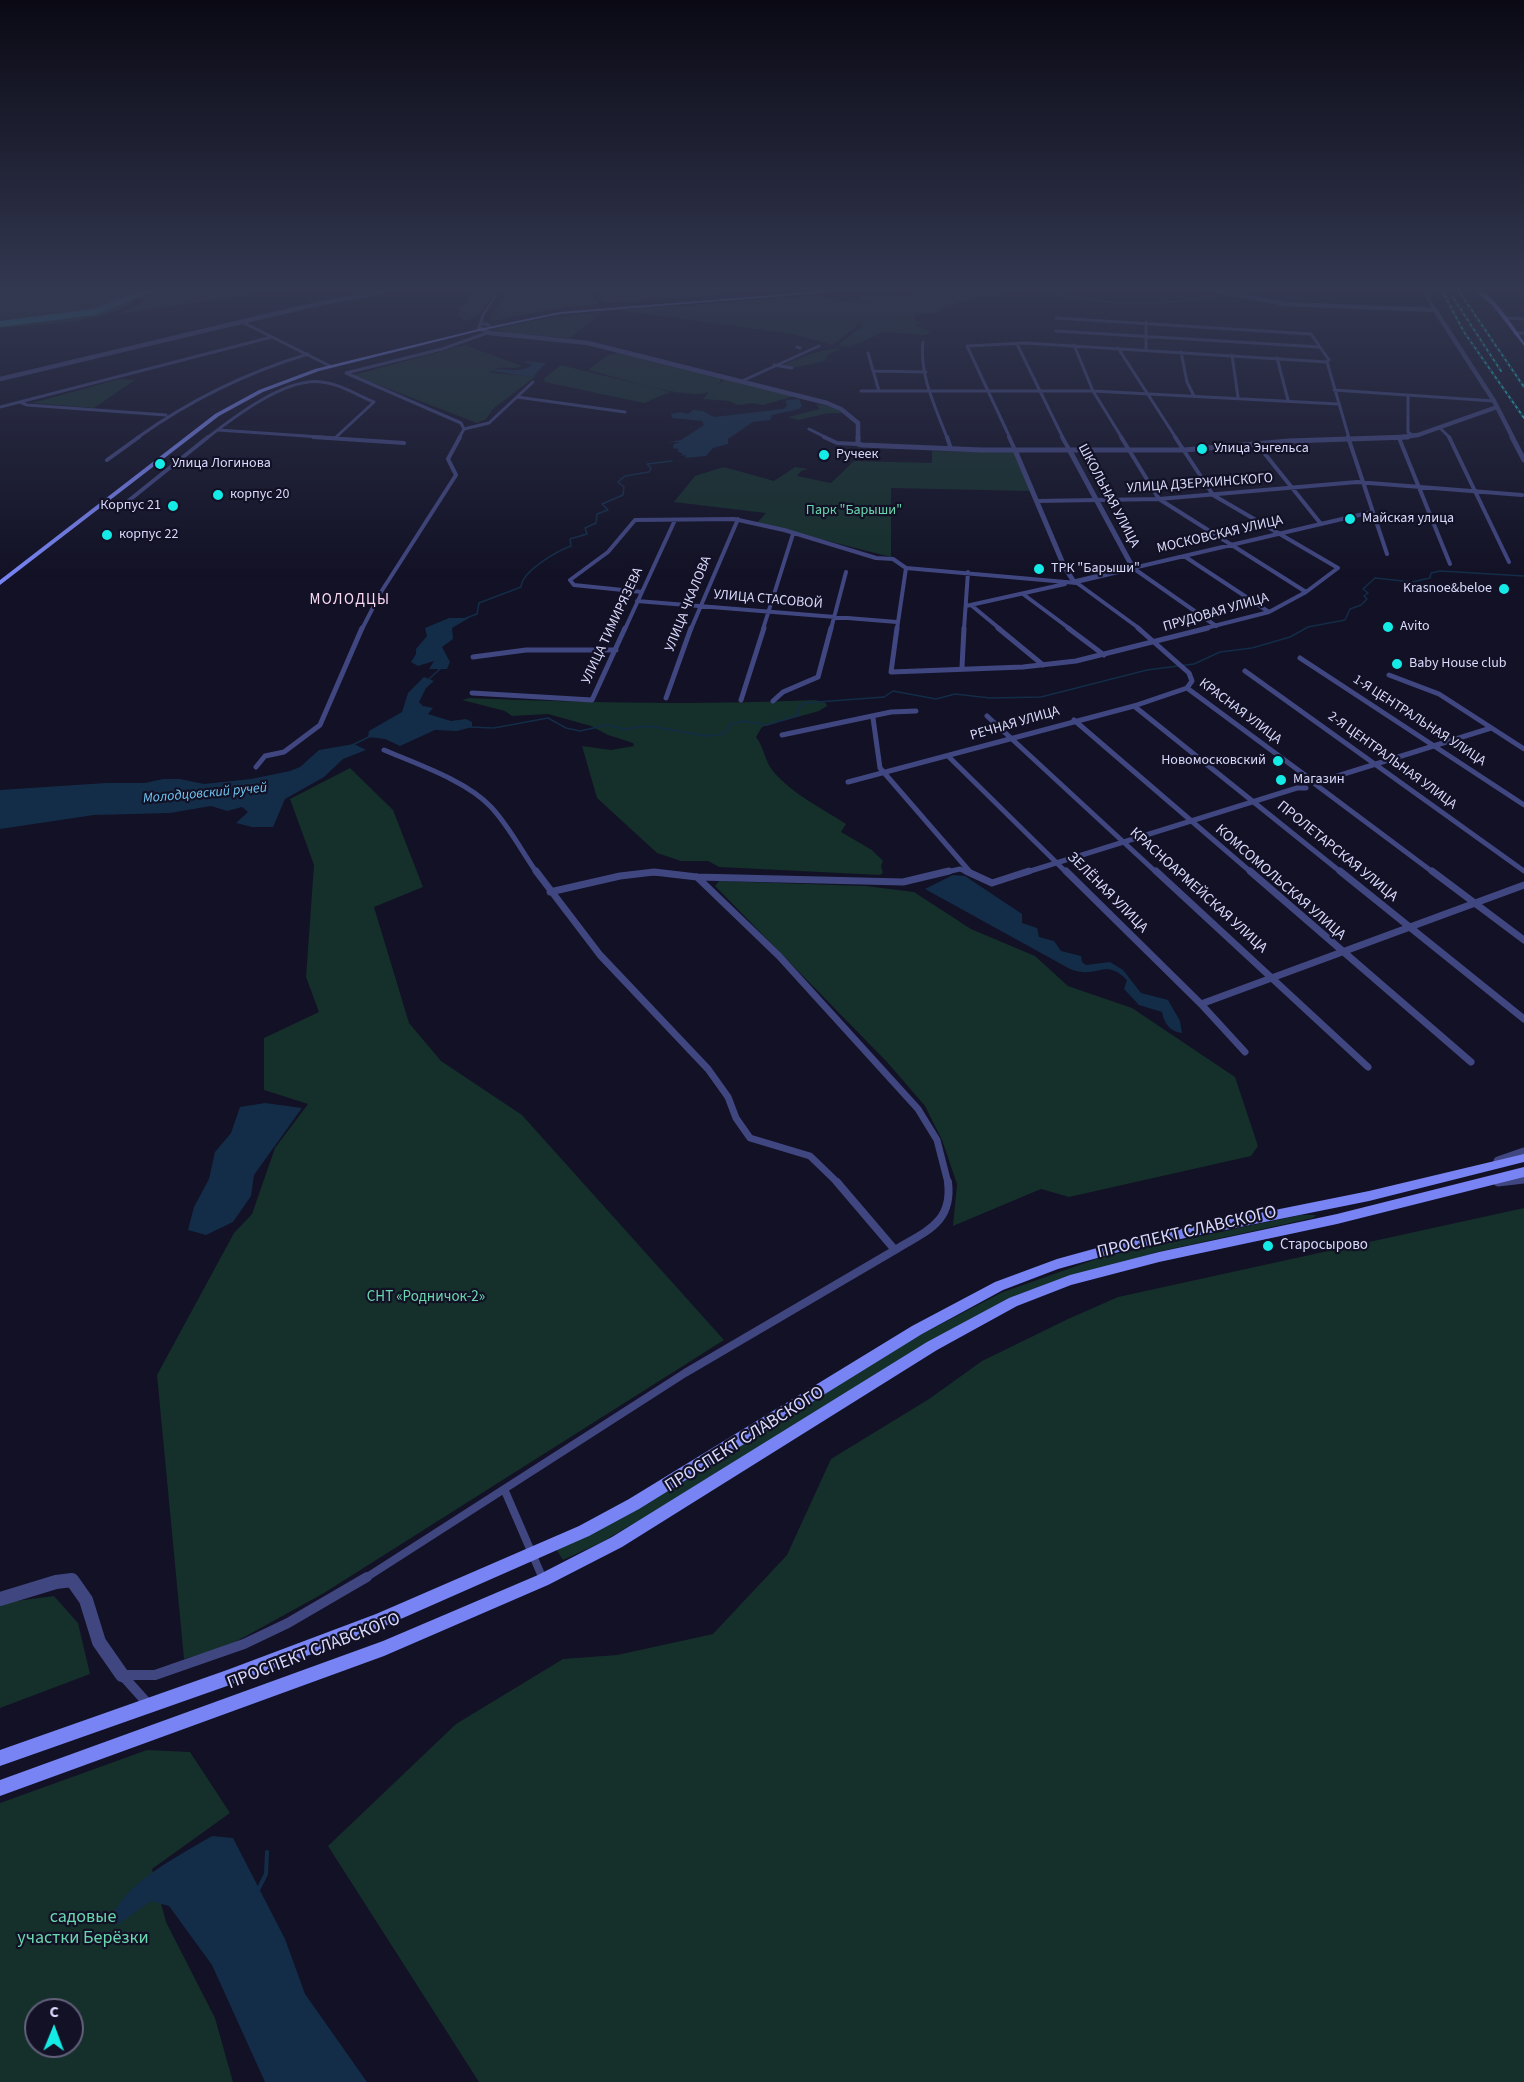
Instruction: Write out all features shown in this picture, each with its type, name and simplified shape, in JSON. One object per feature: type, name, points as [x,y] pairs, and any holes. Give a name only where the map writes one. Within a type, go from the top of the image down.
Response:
[{"type":"main road","points":[[0,582],[218,415],[261,391],[279,384]]},
{"type":"main road","name":"ПРОСПЕКТ СЛАВСКОГО","points":[[0,1758],[378,1621],[533,1555],[634,1504],[916,1330],[999,1286],[1057,1263],[1126,1245],[1369,1196],[1524,1158]]},
{"type":"main road","name":"ПРОСПЕКТ СЛАВСКОГО","points":[[0,1788],[384,1648],[543,1580],[625,1537],[932,1346],[1013,1302],[1070,1280],[1159,1257],[1316,1224],[1524,1172]]},
{"type":"street","points":[[0,407],[89,384]]},
{"type":"street","points":[[107,460],[167,415],[224,384]]},
{"type":"street","points":[[117,510],[241,413],[285,390],[304,384]]},
{"type":"street","points":[[330,384],[374,402],[335,438]]},
{"type":"street","points":[[371,384],[453,418],[461,423],[464,429]]},
{"type":"street","points":[[256,767],[265,756],[284,752],[320,725],[353,646],[381,592],[454,480],[456,475],[448,459],[464,429],[489,423],[531,384]]},
{"type":"street","points":[[754,384],[841,409],[858,423],[858,444]]},
{"type":"street","points":[[877,384],[879,391]]},
{"type":"street","points":[[930,384],[951,448]]},
{"type":"street","points":[[983,384],[1015,450],[1064,566],[1074,582]]},
{"type":"street","name":"ШКОЛЬНАЯ УЛИЦА","points":[[1035,384],[1132,568],[1216,627]]},
{"type":"street","name":"ПРУДОВАЯ УЛИЦА","points":[[897,622],[891,672],[1071,663],[1102,657],[1269,612],[1306,592],[1159,499],[1090,384]]},
{"type":"street","points":[[1140,384],[1213,495],[1338,568],[1306,592]]},
{"type":"street","points":[[1188,384],[1194,396]]},
{"type":"street","points":[[1238,384],[1238,397]]},
{"type":"street","points":[[1284,384],[1288,400]]},
{"type":"street","points":[[1334,384],[1338,404],[1387,554]]},
{"type":"street","points":[[1483,384],[1524,460]]},
{"type":"street","points":[[1334,390],[1494,401]]},
{"type":"street","points":[[861,391],[1093,391],[1338,404]]},
{"type":"street","points":[[1408,395],[1408,432],[1413,436]]},
{"type":"street","points":[[517,397],[625,412]]},
{"type":"street","points":[[20,402],[27,405],[167,415]]},
{"type":"street","points":[[809,429],[837,443],[1015,450],[1185,450],[1257,444],[1399,438],[1413,436],[1497,407]]},
{"type":"street","points":[[1439,427],[1450,438],[1509,562]]},
{"type":"street","points":[[218,430],[404,443]]},
{"type":"street","points":[[1399,438],[1450,564]]},
{"type":"street","points":[[1257,444],[1321,524]]},
{"type":"street","name":"УЛИЦА ДЗЕРЖИНСКОГО","points":[[1037,501],[1159,499],[1364,482],[1522,495]]},
{"type":"street","name":"МОСКОВСКАЯ УЛИЦА","points":[[1074,582],[1372,512]]},
{"type":"street","points":[[642,592],[574,585],[570,580],[608,552],[632,522],[642,518],[738,519],[876,558],[893,559],[906,568],[1074,582]]},
{"type":"street","name":"УЛИЦА ЧКАЛОВА","points":[[666,698],[699,606],[738,519]]},
{"type":"street","name":"УЛИЦА ТИМИРЯЗЕВА","points":[[472,693],[592,700],[675,520]]},
{"type":"street","points":[[741,700],[793,534]]},
{"type":"street","points":[[1184,556],[1269,612]]},
{"type":"street","points":[[897,622],[906,568]]},
{"type":"street","points":[[773,701],[783,692],[818,677],[846,572]]},
{"type":"street","points":[[962,667],[968,606],[968,572]]},
{"type":"street","points":[[968,606],[1074,582]]},
{"type":"street","name":"КРАСНАЯ УЛИЦА","points":[[1074,582],[1156,641],[1185,669],[1192,681],[1187,688],[1524,940]]},
{"type":"street","points":[[1023,594],[1104,655]]},
{"type":"street","name":"УЛИЦА СТАСОВОЙ","points":[[637,601],[897,622]]},
{"type":"street","points":[[968,606],[1043,665]]},
{"type":"street","points":[[473,657],[493,653],[572,648],[616,650]]},
{"type":"street","name":"1-Я ЦЕНТРАЛЬНАЯ УЛИЦА","points":[[1300,658],[1524,805]]},
{"type":"street","name":"2-Я ЦЕНТРАЛЬНАЯ УЛИЦА","points":[[1245,671],[1524,871]]},
{"type":"street","points":[[1389,675],[1439,694],[1524,749]]},
{"type":"street","name":"РЕЧНАЯ УЛИЦА","points":[[848,782],[1074,720],[1134,706],[1187,688]]},
{"type":"street","name":"ПРОЛЕТАРСКАЯ УЛИЦА","points":[[1134,706],[1524,1019]]},
{"type":"street","points":[[782,735],[808,728],[873,718],[891,712],[916,711]]},
{"type":"street","name":"КРАСНОАРМЕЙСКАЯ УЛИЦА","points":[[987,716],[1008,738],[1275,978],[1368,1067]]},
{"type":"street","points":[[873,718],[880,768],[973,875]]},
{"type":"street","name":"КОМСОМОЛЬСКАЯ УЛИЦА","points":[[1074,720],[1471,1062]]},
{"type":"street","points":[[1298,784],[1306,788],[1491,728]]},
{"type":"street","points":[[384,750],[439,774],[470,791],[491,807],[550,892],[600,955],[708,1069],[728,1097],[736,1118],[750,1138],[810,1156],[848,1193],[895,1250]]},
{"type":"street","name":"ЗЕЛЁНАЯ УЛИЦА","points":[[948,756],[1201,1004],[1245,1052]]},
{"type":"street","name":"КРАСНАЯ УЛИЦА","points":[[1293,768],[1298,784]]},
{"type":"street","points":[[550,892],[609,878],[654,872],[698,877],[903,882],[960,869],[992,883],[1255,802],[1298,784],[1314,784]]},
{"type":"street","points":[[122,1676],[155,1675],[181,1668],[244,1644],[288,1623],[356,1584],[505,1491],[685,1373],[895,1250],[930,1228],[947,1212],[950,1197],[948,1179],[937,1140],[918,1109],[876,1060],[779,956],[698,877]]},
{"type":"street","points":[[1201,1004],[1524,885]]},
{"type":"street","points":[[1474,1170],[1524,1152]]},
{"type":"street","points":[[1483,1183],[1524,1179]]},
{"type":"street","points":[[505,1491],[543,1580]]},
{"type":"street","points":[[0,1599],[56,1582],[72,1580],[86,1600],[99,1642],[122,1676],[149,1705]]},
{"type":"green space","points":[[100,384],[129,384],[94,408],[32,403]]},
{"type":"green space","points":[[377,384],[526,384],[494,408],[486,419],[477,423]]},
{"type":"green space","points":[[555,384],[638,384],[670,392],[644,403]]},
{"type":"green space","points":[[640,384],[746,384],[794,396],[763,405],[752,403],[738,405],[729,401],[703,399],[709,392],[699,394],[668,391]]},
{"type":"green space","points":[[816,404],[830,406],[843,413],[828,413],[798,420],[788,417],[820,409]]},
{"type":"green space","name":"Парк \"Барыши\"","points":[[932,451],[1014,452],[1030,491],[891,488],[891,557],[757,523],[766,513],[674,502],[695,476],[724,467],[774,481],[795,467],[808,469],[801,471],[797,476],[831,483],[854,461],[932,463]]},
{"type":"green space","points":[[469,698],[642,703],[815,700],[826,703],[827,706],[819,711],[762,727],[756,737],[770,767],[781,779],[798,794],[846,824],[841,832],[872,850],[883,861],[881,866],[883,873],[880,875],[719,867],[708,861],[681,861],[657,853],[597,798],[582,746],[611,750],[634,746],[633,743],[608,735],[591,726],[548,714],[512,716],[505,711],[462,700]]},
{"type":"green space","name":"СНТ «Родничок-2»","points":[[350,768],[393,810],[423,887],[374,907],[409,1023],[441,1061],[522,1115],[724,1340],[324,1593],[228,1646],[184,1659],[157,1375],[234,1233],[252,1214],[275,1148],[308,1104],[264,1090],[264,1038],[319,1012],[306,977],[314,865],[290,799]]},
{"type":"green space","points":[[719,881],[866,886],[914,892],[971,929],[1035,956],[1068,986],[1132,1008],[1235,1077],[1258,1146],[1251,1156],[1069,1197],[1041,1189],[953,1226],[957,1184],[942,1140],[925,1106],[887,1062],[715,886]]},
{"type":"green space","points":[[1524,1208],[1524,2082],[479,2082],[328,1846],[456,1724],[563,1659],[617,1655],[713,1634],[787,1555],[831,1459],[929,1399],[982,1361],[1068,1319],[1118,1297]]},
{"type":"green space","points":[[1301,1215],[1316,1215],[1313,1218],[1157,1252],[1043,1286],[600,1543],[563,1560],[556,1549],[920,1335],[1003,1292],[1102,1257]]},
{"type":"green space","points":[[54,1596],[78,1623],[90,1674],[0,1708],[0,1603]]},
{"type":"green space","name":"садовые участки Берёзки","points":[[147,1750],[190,1752],[230,1813],[152,1869],[166,1922],[215,2018],[233,2082],[0,2082],[0,1803]]},
{"type":"water","points":[[799,399],[802,406],[799,409],[772,415],[770,420],[753,422],[728,439],[728,444],[713,448],[706,456],[685,458],[686,455],[681,456],[683,454],[677,451],[679,449],[673,448],[674,444],[680,442],[669,442],[681,440],[704,425],[702,421],[672,418],[671,414],[681,412],[688,414],[693,410],[703,411],[714,417],[783,409],[787,406],[786,400]]},
{"type":"water","points":[[449,618],[469,618],[452,628],[453,639],[442,647],[450,662],[447,669],[429,669],[434,661],[418,666],[411,662],[416,649],[427,636],[425,628]]},
{"type":"water","points":[[424,677],[434,681],[426,688],[419,702],[423,706],[433,708],[428,714],[451,721],[466,719],[472,722],[472,727],[457,731],[435,730],[400,746],[385,739],[368,737],[369,731],[402,712],[408,693]]},
{"type":"water","points":[[354,744],[366,750],[343,759],[324,777],[285,799],[273,827],[252,827],[236,823],[248,812],[242,807],[227,811],[211,806],[170,813],[94,815],[0,829],[0,790],[106,783],[145,783],[163,779],[180,779],[204,784],[251,779],[300,767],[319,750]]},
{"type":"water","points":[[953,875],[965,876],[1022,914],[1022,923],[1037,928],[1039,937],[1054,941],[1061,951],[1081,956],[1082,962],[1086,965],[1110,962],[1123,970],[1141,993],[1168,1000],[1180,1021],[1182,1033],[1168,1026],[1162,1012],[1139,1005],[1124,989],[1127,980],[1119,973],[1106,969],[1080,972],[1070,969],[925,889]]},
{"type":"water","points":[[265,1103],[302,1108],[254,1175],[251,1196],[233,1222],[206,1235],[188,1230],[194,1207],[209,1179],[215,1152],[231,1133],[240,1107]]},
{"type":"water","points":[[212,1836],[233,1838],[285,1939],[305,1994],[367,2082],[265,2082],[212,1965],[169,1906],[151,1901],[117,1925],[110,1922],[116,1908],[139,1883],[168,1862]]},
{"type":"waterway","name":"Молодцовский ручей","points":[[466,618],[477,614],[479,603],[521,587],[527,575],[534,568],[557,552],[571,546],[570,539],[587,534],[585,528],[596,523],[597,514],[608,510],[602,504],[623,495],[624,487],[618,482],[625,476],[649,472],[651,468],[647,464],[672,461]]},
{"type":"waterway","points":[[469,727],[494,728],[548,718],[566,728],[580,731],[607,725],[624,729],[649,726],[707,736],[719,735],[728,730],[729,725],[743,721],[767,725],[799,715],[798,708],[805,703],[884,697],[893,691],[936,699],[955,694],[990,698],[1041,697],[1147,670],[1194,664],[1220,652],[1252,648],[1290,637],[1308,627],[1345,620],[1350,609],[1361,605],[1367,599],[1364,596],[1368,593],[1363,589],[1375,578],[1412,582],[1430,578],[1431,573],[1440,571],[1524,576]]},
{"type":"waterway","name":"Молодцовский ручей","points":[[429,679],[440,669]]},
{"type":"waterway","name":"Молодцовский ручей","points":[[352,745],[371,736]]},
{"type":"waterway","points":[[258,1890],[266,1874],[267,1852]]},
{"type":"railway","points":[[1500,384],[1524,418]]},
{"type":"place","name":"Улица Энгельса","points":[[1202,449]]},
{"type":"place","name":"Ручеек","points":[[824,455]]},
{"type":"place","name":"Улица Логинова","points":[[160,464]]},
{"type":"place","name":"корпус 20","points":[[218,495]]},
{"type":"place","name":"Корпус 21","points":[[173,506]]},
{"type":"place","name":"Майская улица","points":[[1350,519]]},
{"type":"place","name":"корпус 22","points":[[107,535]]},
{"type":"place","name":"ТРК \"Барыши\"","points":[[1039,569]]},
{"type":"place","name":"Krasnoe&beloe","points":[[1504,589]]},
{"type":"place","name":"Avito","points":[[1388,627]]},
{"type":"place","name":"Baby House club","points":[[1397,664]]},
{"type":"place","name":"Новомосковский","points":[[1278,761]]},
{"type":"place","name":"Магазин","points":[[1281,780]]},
{"type":"place","name":"Старосырово","points":[[1268,1246]]},
{"type":"district","name":"МОЛОДЦЫ","points":[[350,601]]}]
